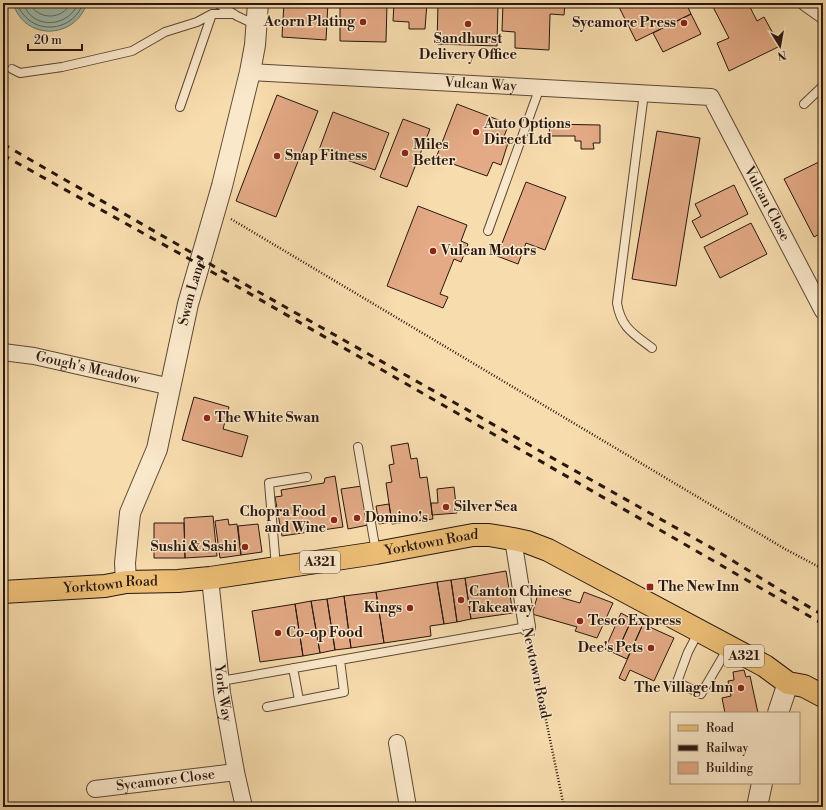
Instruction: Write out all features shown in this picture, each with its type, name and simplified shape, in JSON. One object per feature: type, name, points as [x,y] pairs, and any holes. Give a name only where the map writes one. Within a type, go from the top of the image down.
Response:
[{"type":"main road","name":"Yorktown Road","points":[[3,592],[105,586],[126,582],[210,578],[376,553],[473,535],[489,535],[527,542],[548,550],[584,573],[765,666],[788,683],[804,686],[823,696]]},
{"type":"street","name":"Swan Lane","points":[[126,582],[125,563],[130,513],[157,450],[188,304],[222,186],[250,72],[255,45],[258,3]]},
{"type":"street","points":[[806,3],[823,15]]},
{"type":"street","name":"Vulcan Way","points":[[250,72],[711,97]]},
{"type":"street","name":"Vulcan Close","points":[[711,97],[823,311]]},
{"type":"street","name":"Gough's Meadow","points":[[3,352],[34,356],[171,387]]},
{"type":"street","name":"Newtown Road","points":[[513,539],[527,627]]},
{"type":"street","name":"York Way","points":[[210,578],[221,681],[236,772],[244,807]]},
{"type":"street","points":[[778,712],[788,683]]},
{"type":"street","points":[[397,743],[408,807]]},
{"type":"street","name":"Sycamore Close","points":[[95,789],[236,772]]},
{"type":"street","points":[[756,807],[762,784]]},
{"type":"lane","points":[[217,3],[257,26]]},
{"type":"lane","points":[[12,69],[20,73],[62,67],[132,51],[165,32],[196,22],[212,14],[234,14]]},
{"type":"lane","points":[[180,107],[212,14]]},
{"type":"lane","points":[[804,104],[823,86]]},
{"type":"lane","points":[[488,231],[540,87]]},
{"type":"lane","points":[[644,93],[616,304],[620,317],[627,328],[652,348]]},
{"type":"lane","points":[[358,447],[376,553]]},
{"type":"lane","points":[[276,568],[270,483],[307,477]]},
{"type":"lane","points":[[221,681],[527,627]]},
{"type":"lane","points":[[699,631],[688,652],[677,682],[701,694],[729,648]]},
{"type":"lane","points":[[267,707],[344,692],[340,660]]},
{"type":"lane","points":[[293,668],[299,700]]},
{"type":"path","points":[[215,210],[785,549],[823,569]]},
{"type":"path","name":"Newtown Road","points":[[527,627],[564,807]]},
{"type":"water","points":[[13,3],[87,3],[81,15],[72,24],[61,29],[50,31],[38,29],[28,24],[19,15]]},
{"type":"building","points":[[284,3],[328,3],[326,40],[282,37]]},
{"type":"building","name":"Acorn Plating","points":[[340,3],[387,3],[386,42],[340,41]]},
{"type":"building","points":[[394,3],[427,3],[425,29],[409,29],[409,22],[393,21]]},
{"type":"building","name":"Sandhurst Delivery Office","points":[[438,3],[498,3],[497,46],[437,44]]},
{"type":"building","points":[[503,3],[565,3],[564,15],[550,14],[549,50],[515,48],[515,32],[502,31]]},
{"type":"building","points":[[617,3],[686,3],[691,14],[636,41]]},
{"type":"building","points":[[711,3],[748,3],[757,21],[764,17],[780,46],[729,71],[717,43],[729,38]]},
{"type":"building","name":"Sycamore Press","points":[[691,14],[701,34],[663,52],[653,33]]},
{"type":"building","name":"Snap Fitness","points":[[277,95],[318,111],[276,217],[236,201]]},
{"type":"building","name":"Auto Options Direct Ltd","points":[[457,104],[509,124],[502,141],[508,143],[501,165],[493,162],[487,176],[436,158]]},
{"type":"building","points":[[333,112],[389,133],[375,170],[319,150]]},
{"type":"building","name":"Miles Better","points":[[403,119],[430,129],[407,187],[380,177]]},
{"type":"building","points":[[550,124],[600,125],[600,143],[593,143],[594,149],[581,149],[581,141],[575,141],[575,136],[549,136]]},
{"type":"building","points":[[657,131],[700,138],[676,286],[632,279]]},
{"type":"building","points":[[823,160],[823,232],[814,237],[784,179]]},
{"type":"building","points":[[526,182],[566,197],[545,250],[526,243],[518,264],[497,256]]},
{"type":"building","points":[[734,185],[748,214],[701,238],[692,221],[701,216],[695,204]]},
{"type":"building","name":"Vulcan Motors","points":[[418,206],[467,225],[461,241],[468,244],[461,262],[454,259],[440,294],[448,297],[443,308],[387,286]]},
{"type":"building","points":[[751,223],[767,254],[720,278],[704,247]]},
{"type":"building","name":"The White Swan","points":[[194,397],[229,407],[223,429],[248,436],[242,457],[182,440]]},
{"type":"building","points":[[408,443],[411,459],[417,458],[420,478],[427,477],[433,519],[392,524],[386,483],[392,482],[389,465],[394,464],[391,446]]},
{"type":"building","points":[[335,476],[343,527],[282,536],[275,497],[282,496],[281,490],[324,483],[325,478]]},
{"type":"building","points":[[362,486],[368,525],[348,529],[341,489]]},
{"type":"building","points":[[454,487],[457,513],[432,515],[431,503],[438,503],[437,489]]},
{"type":"building","points":[[389,504],[392,522],[379,524],[376,506]]},
{"type":"building","points":[[213,516],[217,556],[185,558],[184,518]]},
{"type":"building","points":[[228,519],[229,525],[237,524],[241,555],[220,558],[215,521]]},
{"type":"building","points":[[154,523],[184,523],[185,558],[154,558]]},
{"type":"building","points":[[258,524],[262,552],[241,555],[238,526]]},
{"type":"building","points":[[506,571],[513,613],[471,619],[465,578]]},
{"type":"building","name":"Canton Chinese Takeaway","points":[[465,578],[471,619],[457,622],[451,580]]},
{"type":"building","points":[[451,580],[457,622],[444,624],[437,582]]},
{"type":"building","name":"Kings","points":[[437,582],[444,624],[430,626],[431,636],[384,643],[376,592]]},
{"type":"building","name":"Tesco Express","points":[[539,591],[580,603],[584,592],[613,603],[597,638],[575,631],[577,627],[532,614]]},
{"type":"building","points":[[376,592],[384,643],[351,648],[344,596]]},
{"type":"building","points":[[344,596],[351,648],[335,650],[327,599]]},
{"type":"building","points":[[327,599],[335,650],[320,653],[311,601]]},
{"type":"building","points":[[311,601],[320,653],[303,656],[295,604]]},
{"type":"building","name":"Co-op Food","points":[[295,604],[303,656],[260,662],[252,611]]},
{"type":"building","points":[[621,613],[632,619],[616,654],[605,649]]},
{"type":"building","points":[[632,619],[643,624],[627,659],[616,654]]},
{"type":"building","name":"Dee's Pets","points":[[643,624],[674,638],[654,681],[630,670],[625,681],[619,678]]},
{"type":"building","name":"The Village Inn","points":[[744,670],[746,677],[750,676],[758,712],[725,712],[722,698],[731,696],[728,681],[734,680],[733,672]]},
{"type":"railway","points":[[3,144],[218,269],[717,551],[823,615]]},
{"type":"railway","points":[[3,155],[193,261],[823,624]]},
{"type":"place","name":"Acorn Plating","points":[[363,22]]},
{"type":"place","name":"Sycamore Press","points":[[684,23]]},
{"type":"place","name":"Sandhurst Delivery Office","points":[[468,24]]},
{"type":"place","name":"Auto Options Direct Ltd","points":[[476,132]]},
{"type":"place","name":"Miles Better","points":[[405,153]]},
{"type":"place","name":"Snap Fitness","points":[[277,156]]},
{"type":"place","name":"Vulcan Motors","points":[[433,251]]},
{"type":"place","name":"The White Swan","points":[[207,418]]},
{"type":"place","name":"Silver Sea","points":[[446,507]]},
{"type":"place","name":"Domino's","points":[[357,518]]},
{"type":"place","name":"Chopra Food and Wine","points":[[334,520]]},
{"type":"place","name":"Sushi & Sashi","points":[[245,547]]},
{"type":"place","name":"The New Inn","points":[[650,587]]},
{"type":"place","name":"Canton Chinese Takeaway","points":[[461,600]]},
{"type":"place","name":"Kings","points":[[410,608]]},
{"type":"place","name":"Tesco Express","points":[[580,621]]},
{"type":"place","name":"Co-op Food","points":[[278,633]]},
{"type":"place","name":"Dee's Pets","points":[[651,648]]},
{"type":"place","name":"The Village Inn","points":[[741,688]]}]
